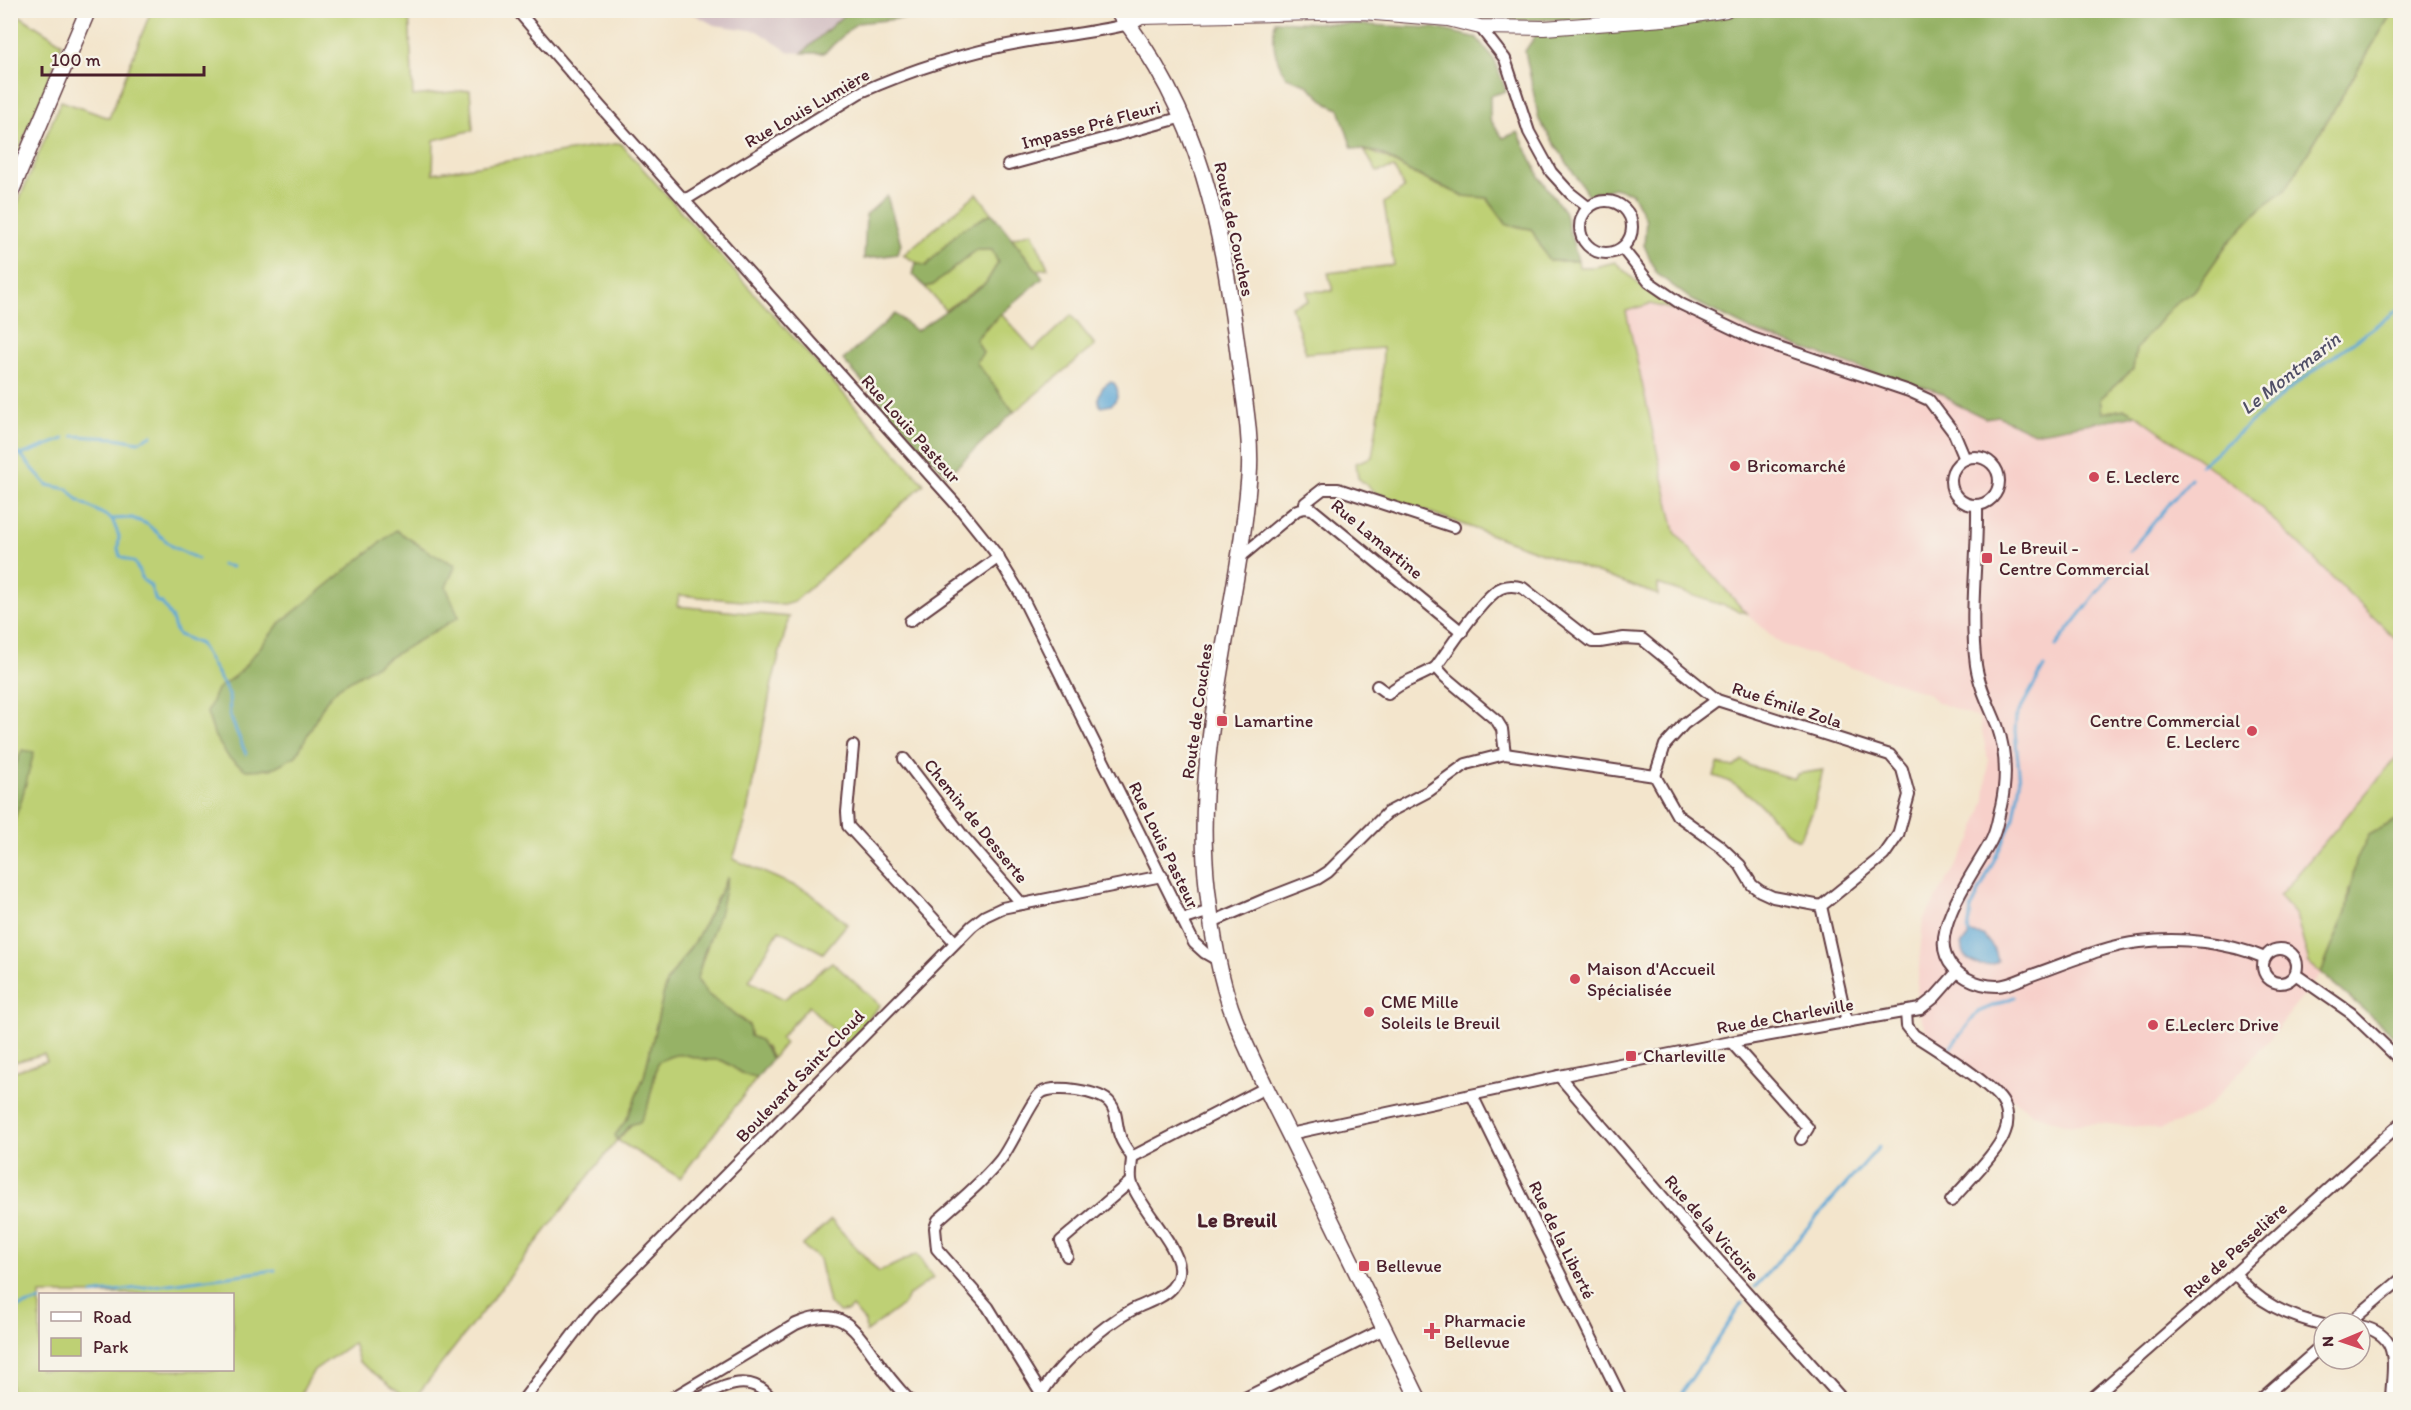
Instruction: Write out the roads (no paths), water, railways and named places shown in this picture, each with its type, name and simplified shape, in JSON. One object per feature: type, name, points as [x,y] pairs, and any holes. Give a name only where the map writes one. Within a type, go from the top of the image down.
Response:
[{"type":"main road","points":[[10,194],[88,10]]},
{"type":"main road","name":"Route de Couches","points":[[1117,10],[1129,24],[1164,81],[1183,117],[1206,177],[1234,325],[1245,410],[1249,476],[1206,767],[1204,858],[1219,961],[1235,1020],[1419,1400]]},
{"type":"street","name":"Rue Louis Pasteur","points":[[517,10],[956,504],[999,557],[1020,593],[1194,943],[1219,961]]},
{"type":"street","points":[[1129,24],[1142,17],[1363,12],[1448,18],[1480,27],[1544,28],[1677,18],[1726,10]]},
{"type":"street","name":"Rue Louis Lumière","points":[[685,200],[859,93],[879,84],[980,51],[1129,24]]},
{"type":"street","points":[[1480,27],[1505,59],[1529,132],[1551,172],[1570,193],[1589,208]]},
{"type":"street","name":"Impasse Pré Fleuri","points":[[1008,165],[1183,117]]},
{"type":"street","points":[[1615,202],[1629,214],[1632,231],[1629,240],[1622,248],[1607,253],[1598,252],[1586,243],[1581,228],[1585,213],[1589,208],[1597,203],[1615,202]]},
{"type":"street","points":[[1622,248],[1649,282],[1681,304],[1752,338],[1909,391],[1929,400],[1954,433],[1965,459]]},
{"type":"street","points":[[1973,456],[1984,458],[1992,463],[1998,472],[2000,482],[1996,495],[1989,502],[1977,506],[1963,503],[1955,495],[1950,478],[1954,468],[1973,456]]},
{"type":"street","points":[[1305,508],[1305,503],[1323,489],[1338,489],[1454,527]]},
{"type":"street","points":[[1977,506],[1974,633],[1976,665],[1981,686],[1997,727],[2005,774],[1993,838],[1947,920],[1943,938],[1946,956],[1957,972],[1977,984],[1999,986],[2110,948],[2140,942],[2162,940],[2230,946],[2265,958]]},
{"type":"street","name":"Rue Lamartine","points":[[1238,559],[1288,517],[1305,508],[1318,512],[1462,632]]},
{"type":"street","points":[[910,621],[999,557]]},
{"type":"street","name":"Rue Émile Zola","points":[[1377,686],[1388,694],[1398,684],[1425,674],[1436,667],[1497,590],[1516,585],[1523,588],[1592,642],[1624,638],[1642,639],[1717,700],[1890,755],[1902,769],[1909,795],[1898,836],[1884,855],[1821,906]]},
{"type":"street","points":[[1436,667],[1497,721],[1502,729],[1505,754]]},
{"type":"street","points":[[1717,700],[1684,724],[1665,746],[1655,777],[1677,815],[1720,846],[1740,865],[1752,885],[1773,897],[1821,906],[1847,1022]]},
{"type":"street","points":[[853,746],[847,812],[848,826],[954,941]]},
{"type":"street","points":[[1182,920],[1211,916],[1317,879],[1339,863],[1374,824],[1399,805],[1428,791],[1466,764],[1505,754],[1655,777]]},
{"type":"street","name":"Chemin de Desserte","points":[[904,759],[963,836],[1022,904]]},
{"type":"street","name":"Boulevard Saint-Cloud","points":[[523,1400],[591,1311],[954,941],[984,916],[1002,908],[1162,876]]},
{"type":"street","name":"Rue Louis Pasteur","points":[[1189,932],[1215,942]]},
{"type":"street","points":[[2283,949],[2288,951],[2296,958],[2295,974],[2282,983],[2272,981],[2263,968],[2265,958],[2272,951],[2283,949]]},
{"type":"street","name":"Rue de Charleville","points":[[1290,1134],[1559,1076],[1731,1042],[1920,1009],[1935,997],[1957,972]]},
{"type":"street","points":[[2295,974],[2351,1013],[2400,1060]]},
{"type":"street","points":[[1906,1012],[1907,1026],[1914,1035],[1988,1087],[2002,1101],[2006,1109],[2007,1122],[2002,1140],[1951,1201]]},
{"type":"street","points":[[1731,1042],[1808,1128],[1801,1139]]},
{"type":"street","name":"Rue de la Victoire","points":[[1559,1076],[1843,1400]]},
{"type":"street","points":[[1132,1157],[1267,1087]]},
{"type":"street","points":[[1052,1088],[1103,1096],[1115,1111],[1119,1135],[1132,1157],[1130,1182],[1173,1249],[1179,1268],[1178,1278],[1166,1293],[1131,1310],[1094,1336],[1040,1396],[988,1307],[937,1249],[935,1228],[939,1220],[1001,1159],[1017,1137],[1038,1095],[1044,1090],[1052,1088]]},
{"type":"street","name":"Rue de la Liberté","points":[[1472,1095],[1622,1400]]},
{"type":"street","name":"Rue de Pesselière","points":[[2090,1400],[2400,1124]]},
{"type":"street","points":[[1067,1256],[1061,1241],[1130,1182]]},
{"type":"street","points":[[2235,1273],[2248,1290],[2261,1300],[2283,1312],[2312,1321]]},
{"type":"street","points":[[2367,1311],[2400,1280]]},
{"type":"street","points":[[669,1400],[796,1324],[819,1317],[834,1318],[847,1323],[858,1332],[890,1378],[909,1400]]},
{"type":"street","points":[[1241,1400],[1384,1329]]},
{"type":"street","points":[[2372,1331],[2388,1341],[2393,1350],[2391,1400]]},
{"type":"street","points":[[2260,1400],[2312,1354]]},
{"type":"street","points":[[696,1400],[734,1384],[744,1383],[765,1389],[772,1400]]},
{"type":"water","points":[[1110,382],[1114,383],[1118,392],[1116,400],[1111,405],[1101,407],[1100,393]]},
{"type":"water","points":[[1968,933],[1983,935],[1995,950],[1998,961],[1982,965],[1966,958],[1961,945],[1968,937]]},
{"type":"waterway","name":"Le Montmarin","points":[[2201,465],[2294,385],[2400,308]]},
{"type":"waterway","points":[[73,436],[115,438],[138,442],[152,435]]},
{"type":"waterway","points":[[21,455],[64,439]]},
{"type":"waterway","points":[[10,449],[21,455],[47,485],[68,489],[79,501],[112,519],[132,518],[147,524],[173,547],[198,559]]},
{"type":"waterway","name":"Le Montmarin","points":[[2130,551],[2191,478]]},
{"type":"waterway","points":[[112,519],[119,536],[120,556],[135,563],[143,580],[150,585],[156,601],[162,603],[172,619],[176,632],[200,644],[229,694],[230,716],[246,754]]},
{"type":"waterway","points":[[222,565],[232,567]]},
{"type":"waterway","name":"Le Montmarin","points":[[2056,646],[2113,572]]},
{"type":"waterway","name":"Le Montmarin","points":[[1970,935],[1968,932],[1971,909],[2014,818],[2020,782],[2015,731],[2016,717],[2044,667]]},
{"type":"waterway","points":[[1949,1049],[1978,1012],[2014,997]]},
{"type":"waterway","points":[[1755,1287],[1879,1147]]},
{"type":"waterway","points":[[100,1293],[275,1270]]},
{"type":"waterway","points":[[10,1312],[15,1308],[39,1301]]},
{"type":"waterway","points":[[1677,1400],[1742,1303]]},
{"type":"place","name":"Bricomarché","points":[[1735,466]]},
{"type":"place","name":"E. Leclerc","points":[[2094,477]]},
{"type":"place","name":"Le Breuil - Centre Commercial","points":[[1987,558]]},
{"type":"place","name":"Lamartine","points":[[1222,721]]},
{"type":"place","name":"Centre Commercial E. Leclerc","points":[[2252,731]]},
{"type":"place","name":"Maison d'Accueil Spécialisée","points":[[1575,979]]},
{"type":"place","name":"CME Mille Soleils le Breuil","points":[[1369,1012]]},
{"type":"place","name":"E.Leclerc Drive","points":[[2153,1025]]},
{"type":"place","name":"Charleville","points":[[1631,1056]]},
{"type":"place","name":"Bellevue","points":[[1364,1266]]},
{"type":"place","name":"Pharmacie Bellevue","points":[[1432,1331]]},
{"type":"district","name":"Le Breuil","points":[[1237,1220]]}]
